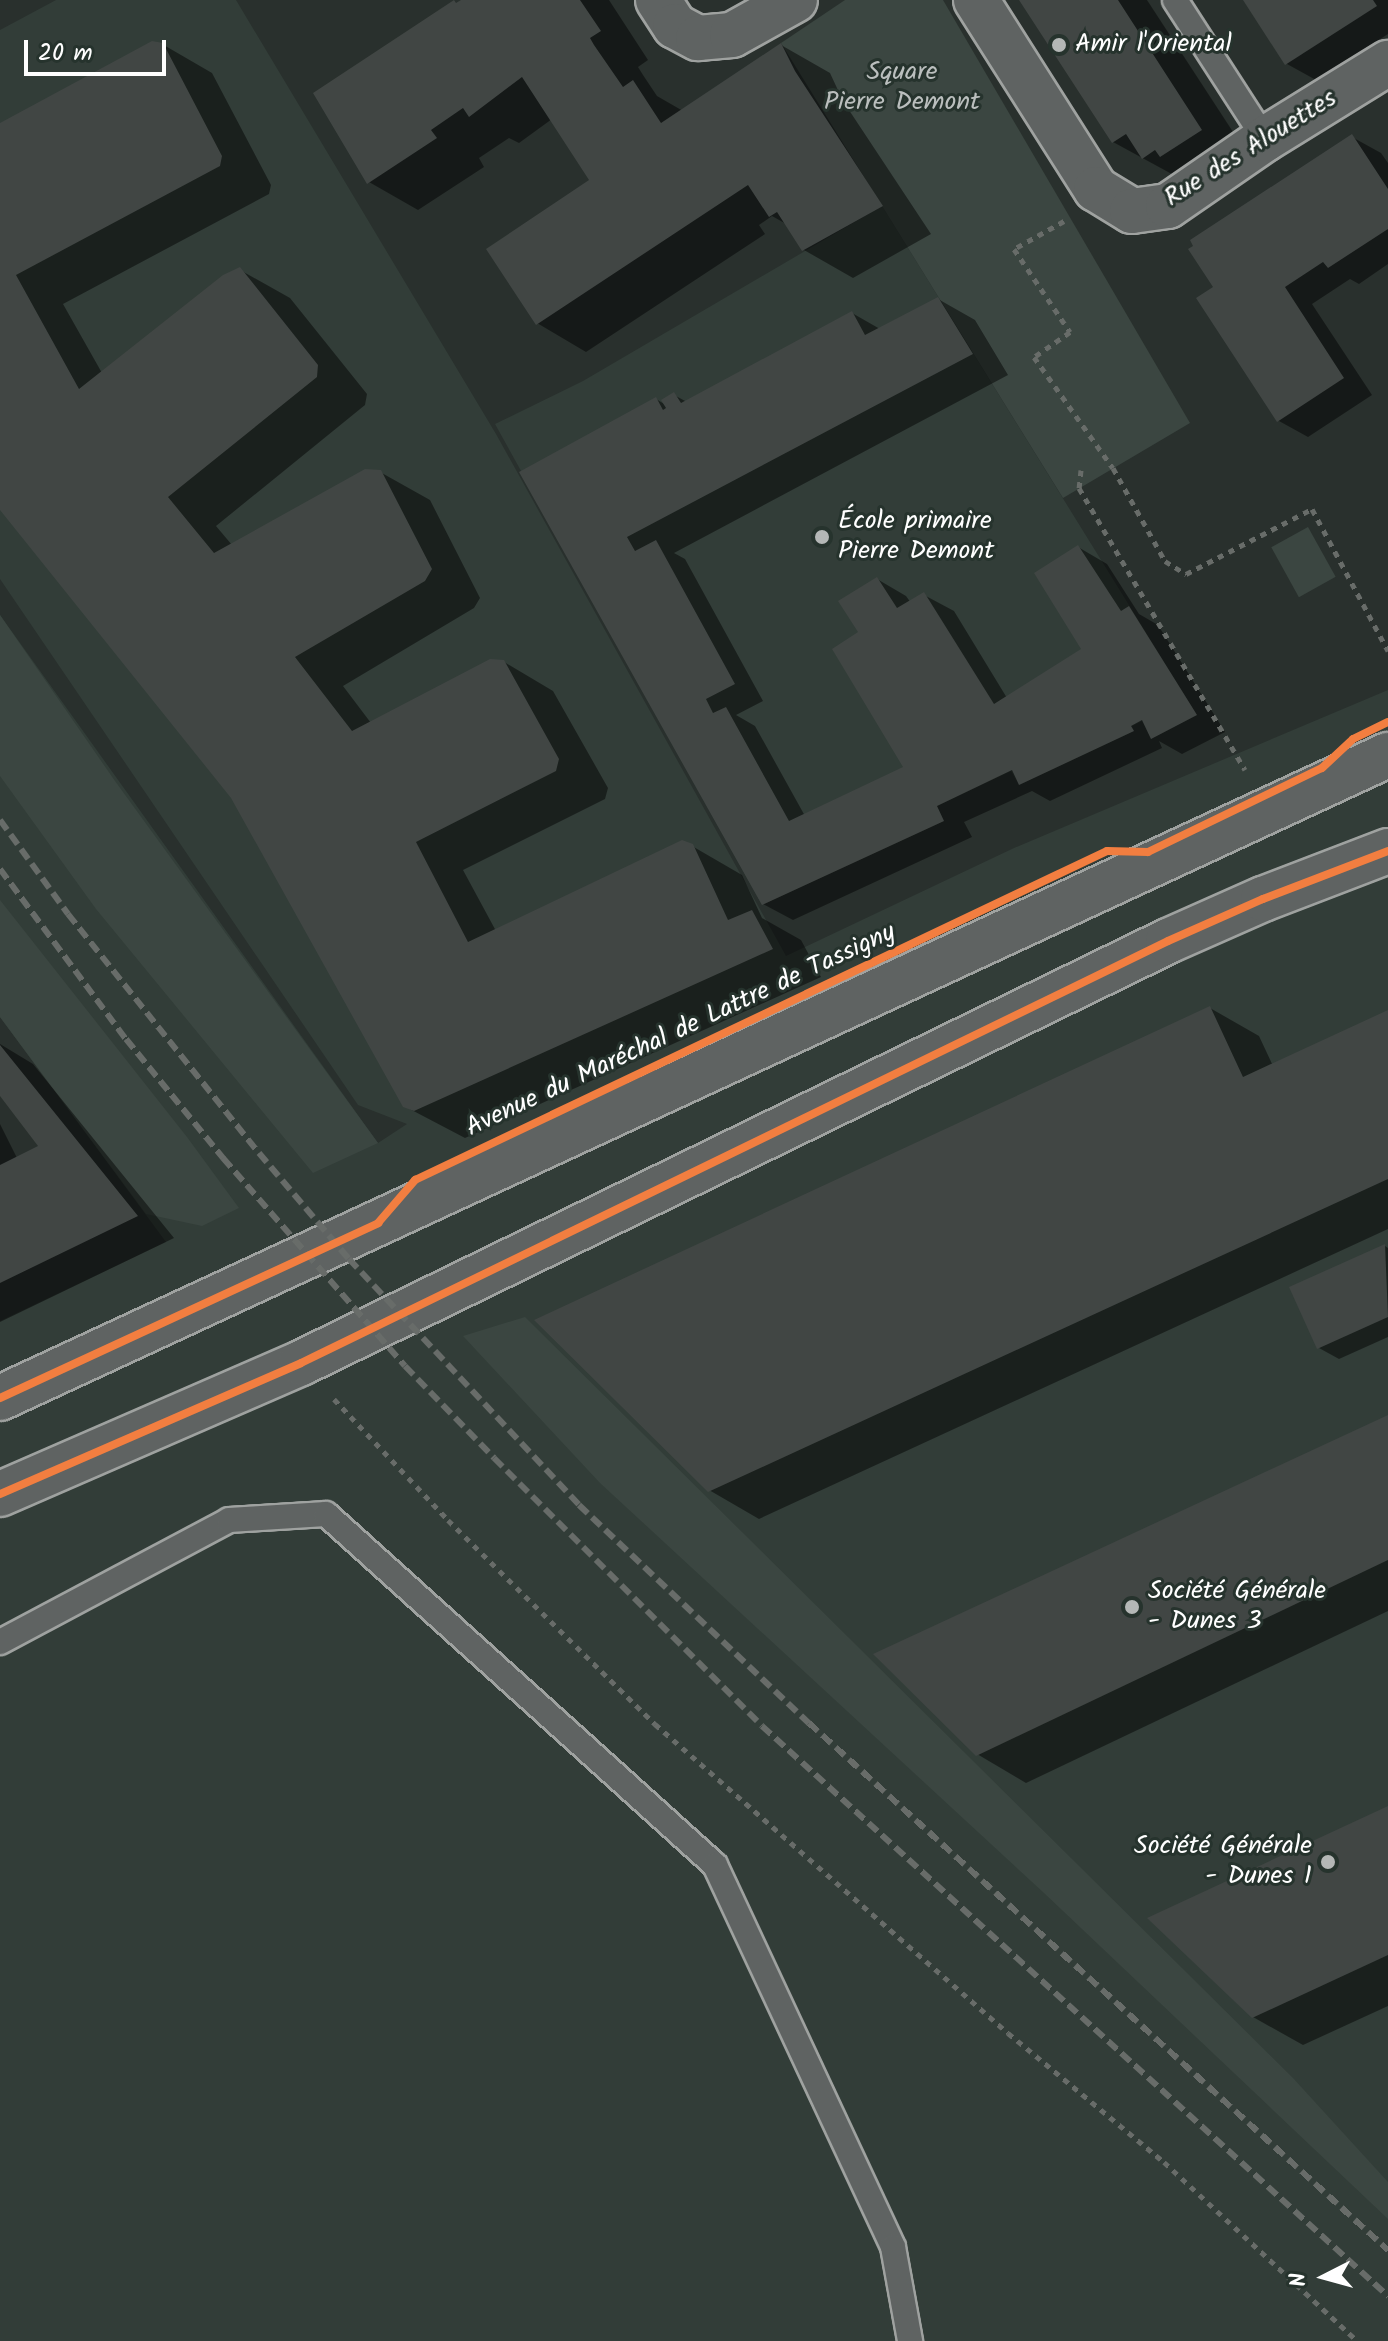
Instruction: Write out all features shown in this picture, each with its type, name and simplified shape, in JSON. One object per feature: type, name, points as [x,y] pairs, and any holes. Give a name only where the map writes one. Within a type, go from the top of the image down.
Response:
[{"type":"main road","points":[[658,0],[675,26],[698,38],[732,35],[795,0]]},
{"type":"main road","name":"Rue des Alouettes","points":[[976,0],[1096,189],[1132,211],[1168,206],[1265,139],[1388,63]]},
{"type":"main road","name":"Avenue du Maréchal de Lattre de Tassigny","points":[[0,1398],[1270,813],[1388,755]]},
{"type":"main road","points":[[0,1494],[301,1363],[1168,941],[1263,899],[1388,851]]},
{"type":"lane","points":[[1175,0],[1265,139]]},
{"type":"lane","points":[[0,1642],[229,1520],[326,1514],[715,1865],[893,2247],[910,2341]]},
{"type":"path","points":[[1132,211],[1070,217],[1014,249],[1070,332],[1034,357],[1113,468],[1165,561],[1186,574],[1312,509],[1388,651]]},
{"type":"path","points":[[1081,470],[1079,488],[1270,813]]},
{"type":"path","points":[[301,1363],[448,1520],[655,1724],[1008,2033],[1164,2162],[1357,2341]]},
{"type":"shaded area","points":[[56,0],[236,0],[496,434],[786,956],[1014,848],[1388,690],[1388,2341],[0,2341],[0,1321],[166,1242],[0,1017],[0,615],[378,1143],[407,1124],[358,1105],[0,579],[0,30]]},
{"type":"shaded area","name":"École primaire Pierre Demont","points":[[882,206],[1197,715],[1151,739],[1142,721],[1132,726],[1134,731],[1019,785],[1011,771],[937,806],[944,821],[762,905],[495,424],[583,381]]},
{"type":"green space","name":"Square Pierre Demont","points":[[845,0],[943,0],[1190,423],[1063,498],[781,43]]},
{"type":"green space","points":[[1308,527],[1336,577],[1299,597],[1271,547]]},
{"type":"green space","points":[[0,615],[115,781],[378,1143],[313,1173],[96,909],[0,776]]},
{"type":"green space","points":[[0,900],[187,1137],[239,1208],[202,1226],[146,1214],[0,1017]]},
{"type":"green space","points":[[525,1317],[1293,2078],[1388,2182],[1388,2219],[1044,1893],[600,1483],[463,1336]]},
{"type":"building","points":[[454,0],[456,3],[461,0],[580,0],[601,31],[590,38],[594,45],[623,87],[633,80],[661,123],[781,43],[795,71],[883,206],[802,251],[777,212],[769,217],[748,185],[536,325],[486,249],[589,180],[522,77],[469,117],[463,108],[431,130],[437,138],[367,184],[313,93]]},
{"type":"building","points":[[1019,0],[1118,0],[1202,130],[1160,157],[1155,150],[1142,159],[1126,134],[1112,143]]},
{"type":"building","points":[[1243,0],[1373,0],[1377,6],[1285,65]]},
{"type":"building","points":[[152,41],[163,43],[222,156],[220,166],[16,275],[79,389],[223,275],[240,267],[318,365],[317,377],[168,497],[214,553],[365,469],[381,470],[432,569],[425,581],[295,657],[352,731],[490,659],[504,660],[559,759],[556,771],[416,842],[468,942],[682,840],[693,844],[728,920],[752,910],[773,949],[414,1111],[403,1107],[231,798],[0,510],[0,123]]},
{"type":"building","points":[[1352,134],[1388,189],[1388,229],[1328,268],[1323,262],[1285,287],[1344,378],[1277,422],[1196,298],[1213,287],[1188,249],[1193,246],[1190,240]]},
{"type":"building","points":[[938,297],[973,354],[627,537],[635,551],[656,540],[735,684],[706,699],[713,713],[726,707],[789,821],[903,767],[832,649],[858,632],[838,601],[877,577],[897,608],[924,592],[994,704],[1081,649],[1034,573],[1078,545],[1121,611],[1129,606],[1197,715],[1151,739],[1142,720],[1131,726],[1134,731],[1019,785],[1012,770],[937,806],[944,821],[762,905],[519,472],[656,397],[663,410],[666,408],[661,400],[674,392],[681,403],[852,311],[865,335]]},
{"type":"building","points":[[1210,1006],[1243,1077],[1388,1010],[1388,1179],[708,1492],[534,1320]]},
{"type":"building","points":[[0,1045],[138,1216],[0,1283],[0,1165],[38,1146],[0,1096]]},
{"type":"building","points":[[1385,1244],[1388,1317],[1317,1349],[1289,1287]]},
{"type":"building","name":"Société Générale - Dunes 3","points":[[1388,1415],[1388,1560],[976,1756],[873,1654]]},
{"type":"building","name":"Société Générale - Dunes 1","points":[[1388,1806],[1388,1955],[1252,2018],[1147,1918]]},
{"type":"railway","points":[[0,820],[68,914],[259,1153],[349,1259],[579,1505],[809,1723],[1388,2250]]},
{"type":"railway","points":[[0,869],[126,1039],[223,1158],[405,1366],[494,1458],[762,1726],[1388,2296]]},
{"type":"cycle path","points":[[0,1398],[378,1223],[415,1180],[1107,851],[1148,852],[1322,768],[1353,739],[1388,722]]},
{"type":"cycle path","points":[[0,1494],[301,1363],[1168,941],[1263,899],[1388,851]]},
{"type":"place","name":"Amir l'Oriental","points":[[1059,45]]},
{"type":"place","name":"École primaire Pierre Demont","points":[[822,537]]},
{"type":"place","name":"Société Générale - Dunes 3","points":[[1132,1607]]},
{"type":"place","name":"Société Générale - Dunes 1","points":[[1328,1862]]}]
